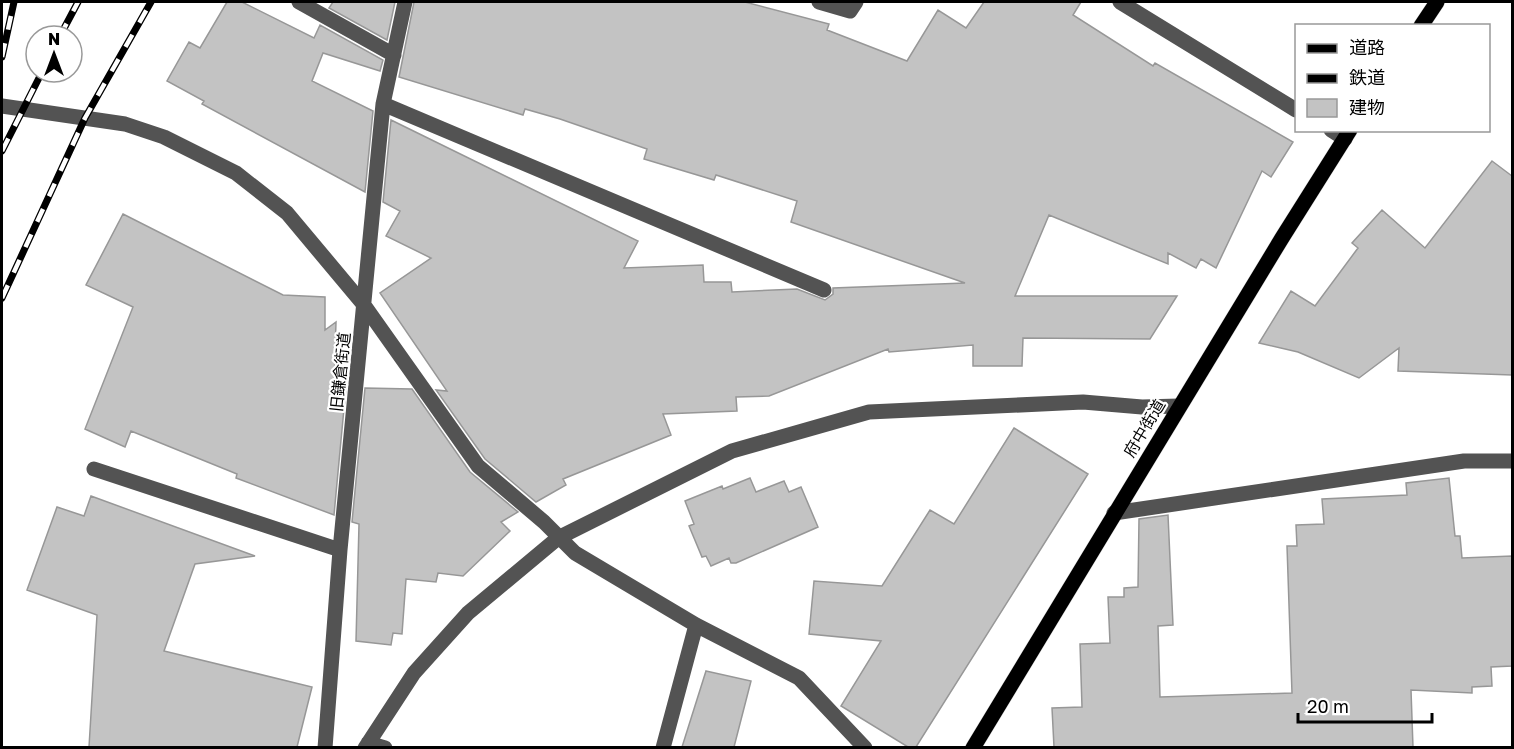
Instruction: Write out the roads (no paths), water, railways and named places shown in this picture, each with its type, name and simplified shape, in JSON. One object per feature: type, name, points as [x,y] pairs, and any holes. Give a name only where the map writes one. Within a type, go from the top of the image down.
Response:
[{"type":"main road","points":[[1422,24],[1437,2]]},
{"type":"main road","name":"府中街道","points":[[974,747],[1179,406],[1348,135]]},
{"type":"street","points":[[299,2],[394,55]]},
{"type":"street","name":"旧鎌倉街道","points":[[326,747],[340,550],[383,104],[405,2]]},
{"type":"street","points":[[819,2],[850,11],[856,2]]},
{"type":"street","points":[[1120,2],[1295,109]]},
{"type":"street","points":[[383,104],[824,290]]},
{"type":"street","points":[[2,106],[124,124],[164,137],[236,173],[287,213],[364,305],[478,466],[575,553],[696,625],[799,678],[865,747]]},
{"type":"street","points":[[385,747],[366,745],[414,673],[468,613],[558,538],[732,451],[869,412],[1083,402],[1142,407],[1179,406]]},
{"type":"street","points":[[1114,513],[1464,460],[1512,461]]},
{"type":"street","points":[[94,470],[340,550]]},
{"type":"street","points":[[663,747],[696,625]]},
{"type":"railway","points":[[2,57],[14,2]]},
{"type":"railway","points":[[66,24],[78,2]]},
{"type":"railway","points":[[2,298],[85,118],[151,2]]},
{"type":"railway","points":[[2,151],[36,84]]}]
